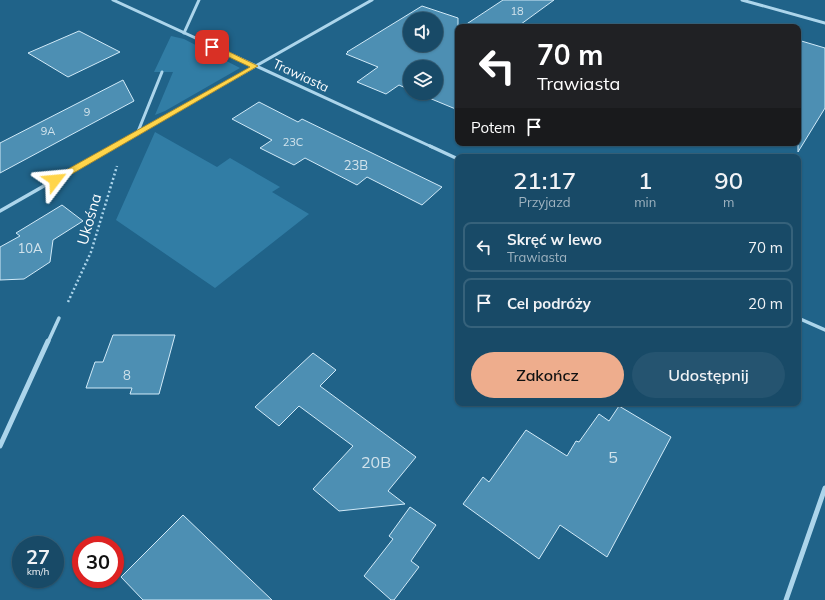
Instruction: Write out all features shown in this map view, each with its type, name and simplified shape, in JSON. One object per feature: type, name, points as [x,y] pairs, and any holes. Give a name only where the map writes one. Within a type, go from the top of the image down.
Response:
[{"type":"street","name":"Trawiasta","points":[[113,0],[455,158]]},
{"type":"street","points":[[184,33],[199,0]]},
{"type":"street","points":[[0,211],[372,0]]},
{"type":"street","points":[[742,0],[825,23]]},
{"type":"street","points":[[137,134],[162,72]]},
{"type":"street","points":[[0,446],[59,318]]},
{"type":"street","points":[[801,319],[825,330]]},
{"type":"street","points":[[786,600],[825,488]]},
{"type":"path","name":"Ukośna","points":[[59,318],[78,285],[93,248],[121,153],[137,134]]},
{"type":"shaded area","points":[[171,36],[184,39],[240,68],[165,111],[155,115],[173,72],[154,72]]},
{"type":"shaded area","points":[[155,132],[217,167],[230,158],[280,187],[272,192],[309,214],[215,288],[116,220]]},
{"type":"building","points":[[503,0],[554,0],[521,24],[467,24]]},
{"type":"building","points":[[422,6],[440,12],[412,12]]},
{"type":"building","points":[[443,13],[458,18],[458,24],[455,24],[455,109],[434,100],[443,100],[443,60],[403,60],[403,87],[399,85],[386,94],[357,82],[378,67],[346,54],[403,18],[403,52],[443,52]]},
{"type":"building","points":[[79,31],[120,52],[68,77],[28,53]]},
{"type":"building","points":[[801,41],[825,48],[825,108],[798,152],[798,146],[801,146]]},
{"type":"building","points":[[123,80],[134,101],[0,173],[0,143]]},
{"type":"building","points":[[259,102],[298,122],[302,119],[442,187],[422,205],[367,177],[357,185],[305,158],[294,165],[260,148],[272,140],[232,119]]},
{"type":"building","points":[[62,205],[83,221],[53,240],[50,262],[24,279],[0,280],[0,247],[20,236],[16,233]]},
{"type":"building","points":[[113,335],[175,335],[159,394],[130,394],[132,388],[86,388],[95,362],[103,362]]},
{"type":"building","points":[[313,353],[336,370],[320,386],[416,457],[388,491],[405,504],[339,511],[313,489],[353,446],[299,406],[279,426],[255,407]]},
{"type":"building","points":[[619,406],[671,437],[607,557],[560,525],[539,559],[463,504],[483,477],[489,482],[526,430],[567,456],[576,441],[579,442],[599,414],[609,421]]},
{"type":"building","points":[[410,507],[436,525],[411,561],[419,567],[394,600],[391,600],[364,576],[393,539],[389,536]]},
{"type":"building","points":[[183,515],[272,600],[143,600],[124,580],[124,574]]},
{"type":"route","points":[[55,180],[255,66],[212,47]]}]
